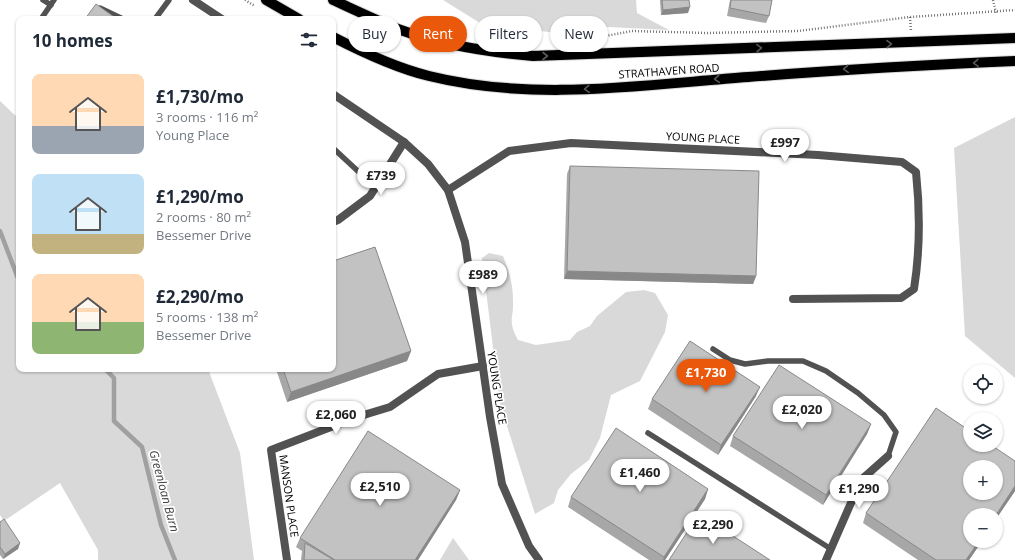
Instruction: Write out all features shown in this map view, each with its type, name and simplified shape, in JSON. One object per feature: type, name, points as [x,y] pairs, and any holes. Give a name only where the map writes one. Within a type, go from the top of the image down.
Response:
[{"type":"main road","points":[[266,0],[294,16]]},
{"type":"main road","name":"STRATHAVEN ROAD","points":[[333,0],[376,20],[418,36],[482,51],[533,56],[1015,38]]},
{"type":"main road","name":"STRATHAVEN ROAD","points":[[336,38],[380,59],[416,72],[454,82],[510,90],[564,90],[865,68],[1015,61]]},
{"type":"street","points":[[193,0],[217,16]]},
{"type":"street","name":"YOUNG PLACE","points":[[336,96],[404,142],[428,164],[448,190],[465,242],[502,484],[529,546],[539,560]]},
{"type":"street","points":[[336,221],[370,196],[404,142]]},
{"type":"street","name":"YOUNG PLACE","points":[[448,190],[509,151],[571,143],[818,155],[902,162],[916,172],[919,203],[914,289],[901,298],[793,299]]},
{"type":"street","name":"MANSON PLACE","points":[[287,560],[271,450],[357,417],[390,407],[438,374],[483,366]]},
{"type":"street","points":[[826,560],[861,480],[888,456]]},
{"type":"lane","points":[[43,0],[53,2],[43,16]]},
{"type":"lane","points":[[157,16],[169,0]]},
{"type":"lane","points":[[100,8],[117,16]]},
{"type":"lane","points":[[336,151],[375,187]]},
{"type":"lane","points":[[713,349],[730,360],[744,364],[768,361],[803,361],[826,371],[858,393],[884,415],[896,432],[888,456]]},
{"type":"lane","points":[[648,433],[831,549]]},
{"type":"path","points":[[993,0],[996,13]]},
{"type":"path","points":[[608,36],[632,31],[708,33],[798,31],[910,17],[996,13],[1015,10]]},
{"type":"shaded area","points":[[443,0],[636,0],[637,13],[669,30],[608,27],[608,16],[550,16],[550,32],[542,31],[542,16],[475,16],[475,20]]},
{"type":"shaded area","points":[[0,101],[16,116],[16,372],[209,372],[240,453],[254,560],[98,560],[98,550],[60,483],[4,521],[0,515]]},
{"type":"shaded area","points":[[1015,117],[1015,378],[1003,368],[1003,364],[998,364],[965,336],[954,148]]},
{"type":"shaded area","points":[[489,253],[503,256],[507,267],[513,294],[512,323],[518,340],[536,345],[570,340],[577,332],[590,326],[597,316],[626,292],[644,290],[655,293],[668,315],[665,332],[640,381],[611,395],[600,438],[589,460],[571,474],[558,490],[554,503],[535,514],[500,404],[482,258]]},
{"type":"shaded area","points":[[453,538],[469,560],[440,560]]},
{"type":"building","points":[[662,0],[689,0],[690,7],[663,10]]},
{"type":"building","points":[[731,0],[772,0],[769,16],[730,8]]},
{"type":"building","points":[[96,4],[113,16],[87,16]]},
{"type":"building","points":[[570,166],[759,171],[756,276],[567,271]]},
{"type":"building","points":[[375,247],[411,351],[291,392],[284,372],[336,372],[336,260]]},
{"type":"building","points":[[690,341],[760,387],[721,445],[652,399]]},
{"type":"building","points":[[779,365],[871,424],[826,495],[733,436]]},
{"type":"building","points":[[936,408],[963,426],[963,452],[1002,452],[1015,461],[1015,486],[1001,508],[963,508],[963,548],[974,548],[966,560],[936,560],[866,513]]},
{"type":"building","points":[[616,428],[708,489],[664,557],[571,497]]},
{"type":"building","points":[[368,431],[460,490],[415,560],[335,560],[300,538]]},
{"type":"building","points":[[699,514],[770,560],[669,560]]},
{"type":"building","points":[[4,519],[20,543],[5,554],[0,547],[0,522]]},
{"type":"building","points":[[305,543],[334,560],[304,560]]},
{"type":"waterway","name":"Greenloan Burn","points":[[0,231],[16,273]]},
{"type":"waterway","name":"Greenloan Burn","points":[[108,372],[114,378],[114,421],[142,447],[161,525],[175,560]]}]
